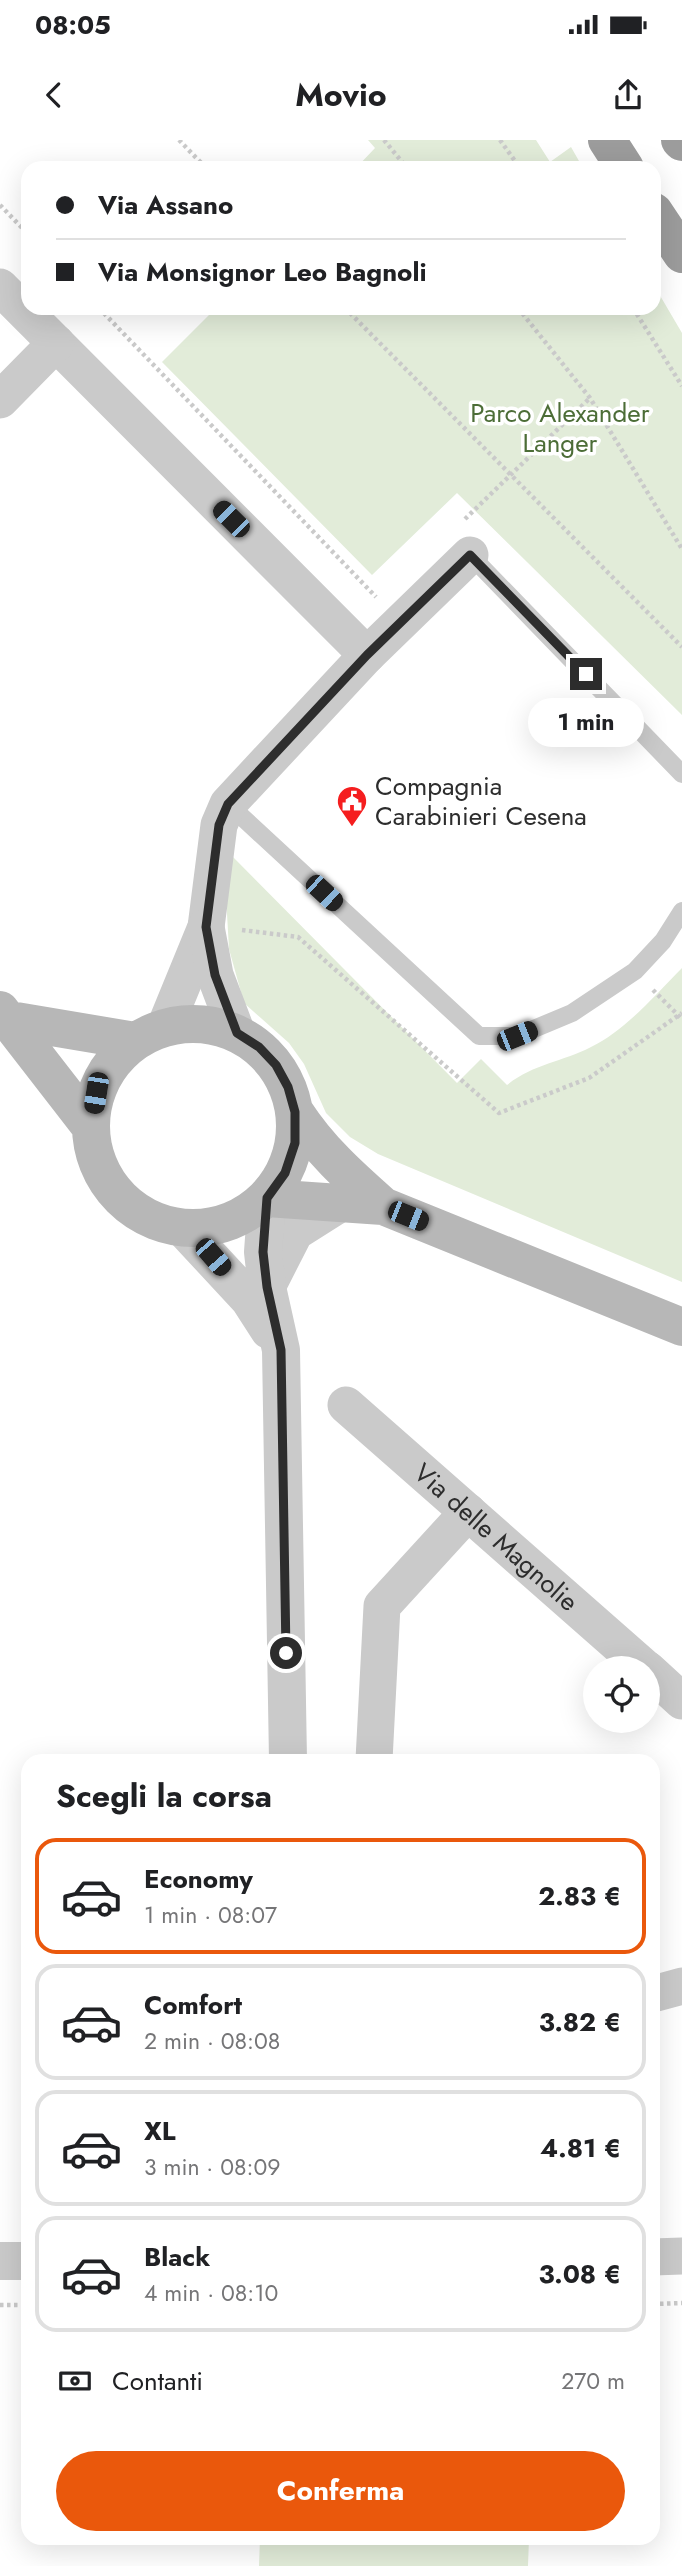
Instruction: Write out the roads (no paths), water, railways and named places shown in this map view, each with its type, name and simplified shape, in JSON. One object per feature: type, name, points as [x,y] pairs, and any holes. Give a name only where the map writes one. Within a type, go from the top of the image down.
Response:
[{"type":"highway","points":[[607,140],[620,161]]},
{"type":"highway","points":[[661,222],[682,254]]},
{"type":"main road","points":[[5,1015],[150,1034]]},
{"type":"main road","points":[[5,1015],[90,1126]]},
{"type":"main road","points":[[190,1023],[237,1033],[259,1047],[276,1065],[288,1087],[295,1112],[295,1143],[289,1163],[267,1198],[243,1217],[214,1227],[184,1229],[159,1223],[136,1212],[117,1196],[103,1175],[93,1151],[90,1126],[96,1093],[111,1064],[150,1034],[190,1023]]},
{"type":"main road","points":[[295,1112],[314,1141],[336,1165],[383,1206]]},
{"type":"main road","points":[[267,1198],[344,1201],[383,1206],[682,1327]]},
{"type":"street","points":[[0,287],[21,308]]},
{"type":"street","points":[[28,315],[367,655]]},
{"type":"street","points":[[0,400],[56,343]]},
{"type":"street","points":[[237,1033],[215,975],[206,927],[217,835],[228,804],[367,655],[465,539]]},
{"type":"street","points":[[150,1034],[206,927]]},
{"type":"street","points":[[267,1198],[263,1252],[267,1287],[281,1350],[288,1754]]},
{"type":"street","points":[[267,1287],[295,1232],[344,1201]]},
{"type":"street","points":[[184,1229],[249,1299],[281,1350]]},
{"type":"street","name":"Via delle Magnolie","points":[[346,1405],[631,1656]]},
{"type":"street","points":[[374,1754],[382,1606],[468,1512]]},
{"type":"street","name":"Via delle Magnolie","points":[[660,1681],[682,1701]]},
{"type":"street","points":[[660,1992],[682,1986]]},
{"type":"street","points":[[660,2257],[682,2256]]},
{"type":"street","points":[[0,2261],[21,2261]]},
{"type":"lane","points":[[465,539],[682,774]]},
{"type":"lane","points":[[228,804],[479,1036],[517,1036],[572,1013],[635,971],[663,941],[682,911]]},
{"type":"place","name":"Compagnia Carabinieri Cesena","points":[[352,828]]},
{"type":"park label","name":"Parco Alexander Langer","points":[[560,428]]}]
